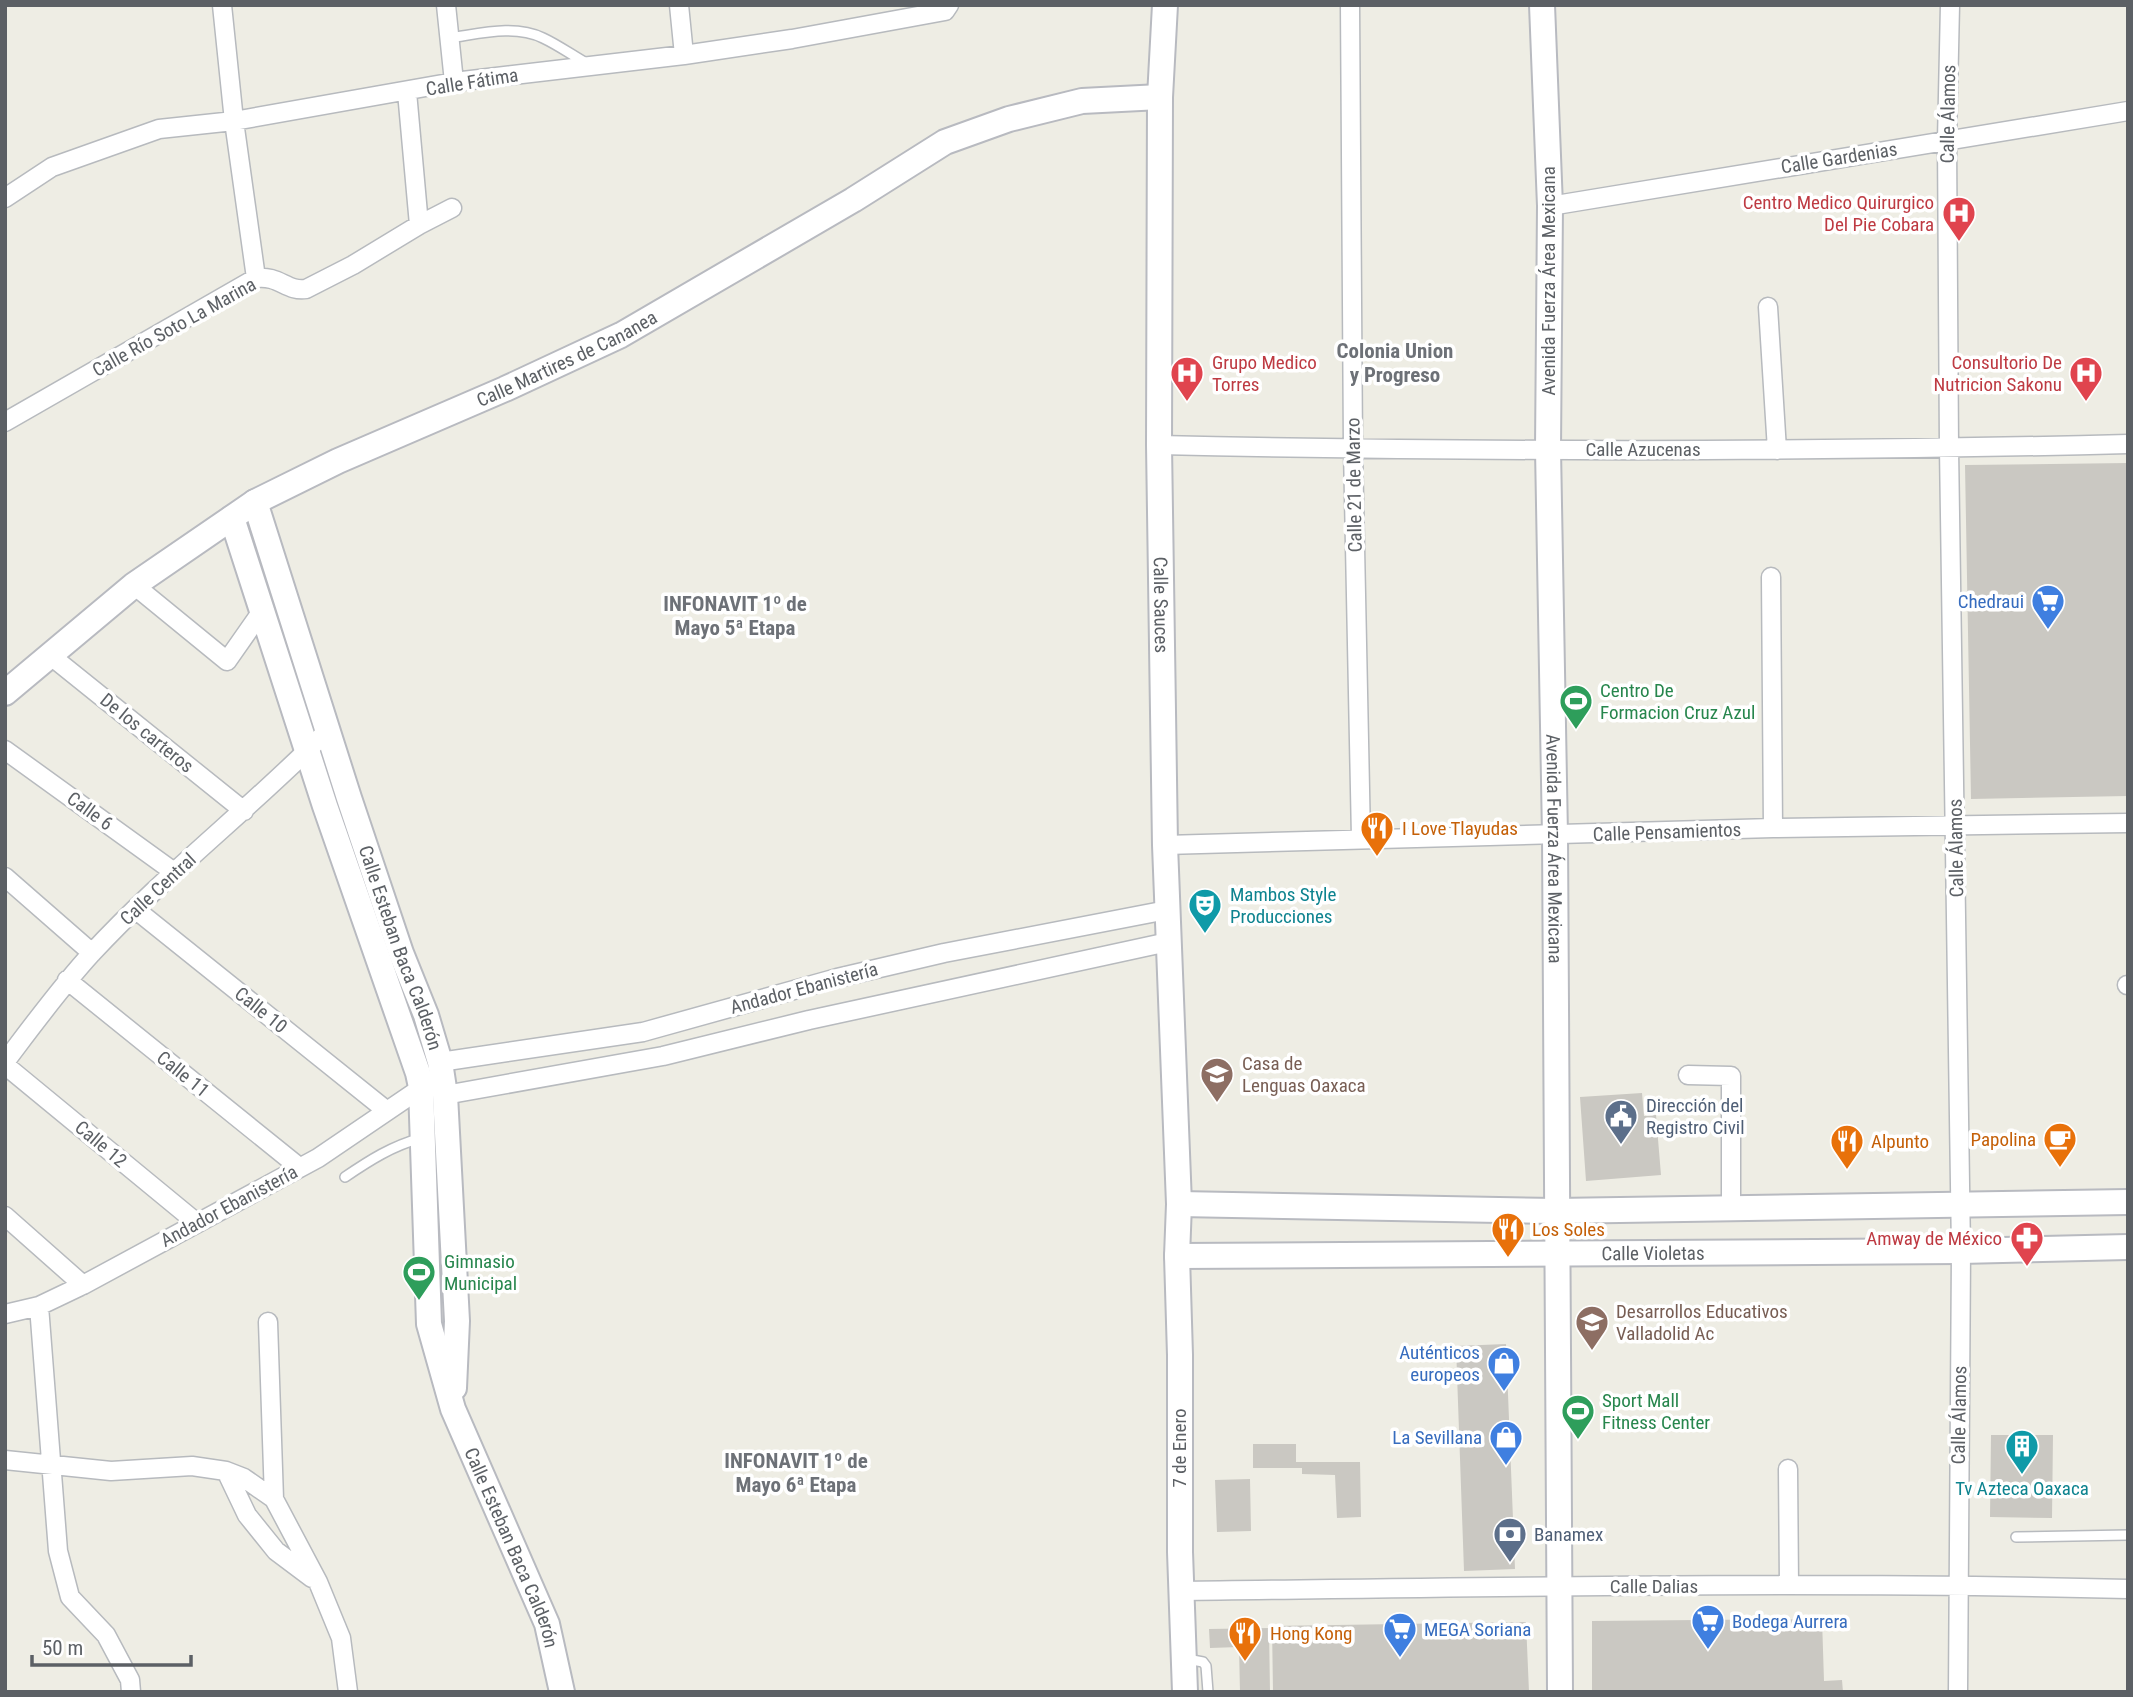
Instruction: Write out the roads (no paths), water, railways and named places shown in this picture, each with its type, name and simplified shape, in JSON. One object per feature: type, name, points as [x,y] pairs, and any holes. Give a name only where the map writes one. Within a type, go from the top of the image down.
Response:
[{"type":"street","points":[[222,5],[234,121],[257,278]]},
{"type":"street","points":[[446,5],[454,82]]},
{"type":"street","points":[[679,5],[684,55]]},
{"type":"street","name":"Calle Fátima","points":[[5,198],[52,167],[159,129],[234,121],[454,82],[684,55],[792,39],[932,14],[945,11],[949,5]]},
{"type":"street","name":"Calle Sauces","points":[[1166,5],[1160,97],[1159,445],[1165,845],[1179,1204]]},
{"type":"street","name":"Calle 21 de Marzo","points":[[1350,5],[1353,449],[1361,838]]},
{"type":"street","name":"Avenida Fuerza Área Mexicana","points":[[1542,5],[1550,206],[1548,449],[1555,836],[1560,1692]]},
{"type":"street","name":"Calle Álamos","points":[[1950,5],[1947,140],[1949,448],[1961,1251],[1958,1692]]},
{"type":"street","points":[[407,92],[418,225]]},
{"type":"street","name":"Calle Martires de Cananea","points":[[5,694],[134,585],[255,502],[338,461],[621,335],[853,200],[945,142],[1009,119],[1082,102],[1160,97]]},
{"type":"street","name":"Calle Gardenias","points":[[1550,206],[2128,111]]},
{"type":"street","name":"Calle Río Soto La Marina","points":[[5,422],[257,278],[272,277],[298,290],[306,289],[452,208]]},
{"type":"street","points":[[1769,307],[1777,450]]},
{"type":"street","name":"Calle Azucenas","points":[[1159,445],[1353,449],[1777,450],[2128,444]]},
{"type":"street","name":"Calle Esteban Baca Calderón","points":[[255,502],[327,731],[401,953],[426,1015],[447,1138],[457,1321],[453,1409]]},
{"type":"street","name":"Calle Esteban Baca Calderón","points":[[232,518],[307,751],[418,1073],[437,1080]]},
{"type":"street","points":[[1771,577],[1773,828]]},
{"type":"street","points":[[134,585],[227,661],[262,611]]},
{"type":"street","name":"De los carteros","points":[[51,656],[244,811]]},
{"type":"street","name":"Calle Central","points":[[5,1063],[92,953],[174,872],[244,811],[327,731]]},
{"type":"street","name":"Calle 6","points":[[5,750],[174,872]]},
{"type":"street","name":"Calle Pensamientos","points":[[1165,845],[1773,828],[2128,823]]},
{"type":"street","points":[[5,877],[92,953]]},
{"type":"street","name":"Calle 10","points":[[135,909],[387,1111]]},
{"type":"street","name":"Andador Ebanistería","points":[[5,1314],[39,1306],[83,1286],[318,1158],[437,1080],[643,1032],[851,975],[944,953],[1167,910]]},
{"type":"street","name":"Andador Ebanistería","points":[[437,1080],[663,1056],[809,1020],[1168,942]]},
{"type":"street","points":[[378,962],[401,953]]},
{"type":"street","name":"Calle 11","points":[[68,980],[299,1167]]},
{"type":"street","name":"Calle 12","points":[[5,1063],[197,1223]]},
{"type":"street","points":[[1688,1075],[1731,1076],[1731,1208]]},
{"type":"street","name":"Calle Esteban Baca Calderón","points":[[437,1080],[423,1137],[429,1324],[453,1409],[547,1624],[562,1692]]},
{"type":"street","points":[[1179,1204],[1556,1211],[2128,1202]]},
{"type":"street","name":"7 de Enero","points":[[1179,1204],[1179,1445],[1185,1692]]},
{"type":"street","points":[[5,1216],[83,1286]]},
{"type":"street","name":"Calle Violetas","points":[[1177,1256],[1557,1255],[2128,1247]]},
{"type":"street","points":[[39,1306],[58,1550],[70,1597],[106,1635],[130,1680],[131,1692]]},
{"type":"street","points":[[268,1322],[274,1499]]},
{"type":"street","points":[[5,1460],[111,1471],[192,1466],[226,1471],[254,1483],[274,1499],[318,1582],[341,1638],[348,1692]]},
{"type":"street","points":[[1788,1468],[1789,1585]]},
{"type":"street","points":[[226,1471],[247,1515],[276,1551],[318,1582]]},
{"type":"street","name":"Calle Dalias","points":[[1181,1591],[1789,1585],[2128,1589]]},
{"type":"lane","points":[[449,38],[504,31],[524,33],[541,37],[591,66]]},
{"type":"lane","points":[[345,1177],[398,1144],[423,1137],[447,1138]]},
{"type":"lane","points":[[2016,1536],[2128,1535]]},
{"type":"lane","points":[[1184,1659],[1203,1662],[1206,1666],[1208,1692]]},
{"type":"place","name":"Centro Medico Quirurgico Del Pie Cobara","points":[[1959,243]]},
{"type":"place","name":"Grupo Medico Torres","points":[[1187,403]]},
{"type":"place","name":"Consultorio De Nutricion Sakonu","points":[[2086,403]]},
{"type":"place","name":"Chedraui","points":[[2048,631]]},
{"type":"place","name":"Centro De Formacion Cruz Azul","points":[[1576,731]]},
{"type":"place","name":"I Love Tlayudas","points":[[1377,858]]},
{"type":"place","name":"Mambos Style Producciones","points":[[1205,935]]},
{"type":"place","name":"Casa de Lenguas Oaxaca","points":[[1217,1104]]},
{"type":"place","name":"Dirección del Registro Civil","points":[[1621,1146]]},
{"type":"place","name":"Papolina","points":[[2060,1169]]},
{"type":"place","name":"Alpunto","points":[[1847,1171]]},
{"type":"place","name":"Los Soles","points":[[1508,1259]]},
{"type":"place","name":"Amway de México","points":[[2027,1268]]},
{"type":"place","name":"Gimnasio Municipal","points":[[419,1302]]},
{"type":"place","name":"Desarrollos Educativos Valladolid Ac","points":[[1592,1352]]},
{"type":"place","name":"Auténticos europeos","points":[[1504,1393]]},
{"type":"place","name":"Sport Mall Fitness Center","points":[[1578,1441]]},
{"type":"place","name":"La Sevillana","points":[[1506,1467]]},
{"type":"place","name":"Tv Azteca Oaxaca","points":[[2022,1476]]},
{"type":"place","name":"Banamex","points":[[1510,1564]]},
{"type":"place","name":"Bodega Aurrera","points":[[1708,1651]]},
{"type":"place","name":"MEGA Soriana","points":[[1400,1659]]},
{"type":"place","name":"Hong Kong","points":[[1245,1663]]},
{"type":"district","name":"Colonia Union y Progreso","points":[[1395,363]]},
{"type":"district","name":"INFONAVIT 1º de Mayo 5ª Etapa","points":[[735,616]]},
{"type":"district","name":"INFONAVIT 1º de Mayo 6ª Etapa","points":[[796,1473]]}]
